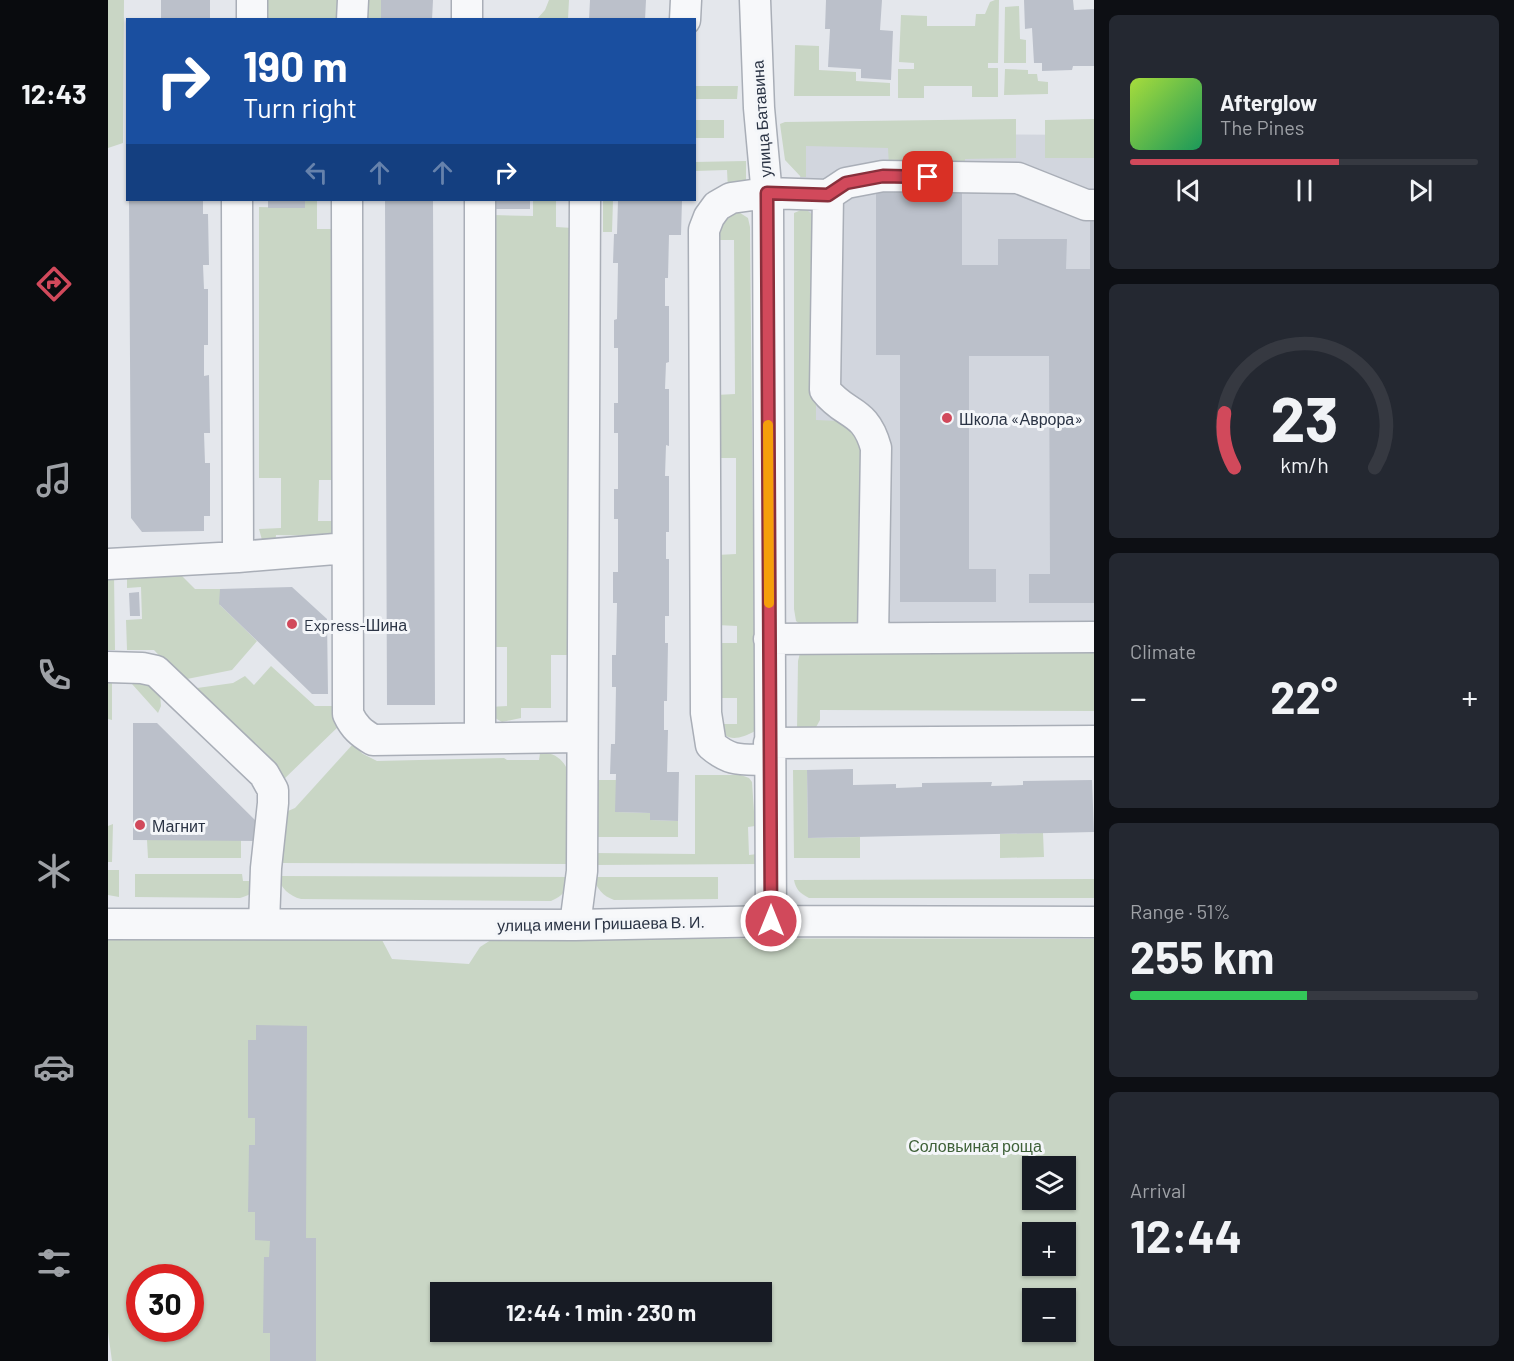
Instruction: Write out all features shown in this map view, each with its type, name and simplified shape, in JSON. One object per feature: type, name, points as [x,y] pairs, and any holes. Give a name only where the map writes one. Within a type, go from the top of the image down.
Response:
[{"type":"street","points":[[252,0],[252,18]]},
{"type":"street","points":[[352,18],[353,0]]},
{"type":"street","points":[[467,0],[467,18]]},
{"type":"street","points":[[685,18],[686,0]]},
{"type":"street","name":"улица Батавина","points":[[755,0],[759,108],[767,193],[771,921]]},
{"type":"street","points":[[1094,206],[1086,205],[1018,178],[883,176],[846,183],[828,195],[767,193],[731,198],[717,206],[709,216],[704,230],[706,713],[711,745],[724,756],[736,759],[769,751],[1094,741]]},
{"type":"street","points":[[828,195],[825,390],[833,400],[859,416],[872,431],[876,448],[873,638]]},
{"type":"street","points":[[237,201],[238,557]]},
{"type":"street","points":[[347,201],[348,714],[356,729],[374,740],[581,736]]},
{"type":"street","points":[[480,201],[480,737]]},
{"type":"street","points":[[575,925],[582,872],[585,201]]},
{"type":"street","points":[[108,564],[348,548]]},
{"type":"street","points":[[769,639],[1094,637]]},
{"type":"street","points":[[108,667],[156,670],[264,774],[273,790],[273,802],[266,868],[264,924]]},
{"type":"street","name":"улица имени Гришаева В. И.","points":[[108,924],[575,925],[771,921],[1094,922]]},
{"type":"shaded area","name":"Школа «Аврора»","points":[[800,133],[1094,135],[1094,653],[801,654]]},
{"type":"green space","points":[[108,0],[124,0],[123,143],[108,148]]},
{"type":"green space","points":[[258,0],[343,0],[342,18],[257,18]]},
{"type":"green space","points":[[366,0],[381,0],[381,18],[366,18]]},
{"type":"green space","points":[[549,0],[569,0],[568,18],[538,18],[545,10]]},
{"type":"green space","points":[[999,0],[998,63],[988,63],[988,68],[998,68],[998,97],[972,97],[972,86],[924,86],[924,98],[898,98],[898,69],[914,69],[914,63],[899,62],[901,15],[927,16],[927,26],[975,26],[976,14],[985,14],[990,2]]},
{"type":"green space","points":[[1019,6],[1020,39],[1026,40],[1026,63],[1004,63],[1005,7]]},
{"type":"green space","points":[[795,45],[819,46],[819,70],[856,72],[856,81],[890,83],[890,96],[794,96]]},
{"type":"green space","points":[[1005,69],[1028,70],[1028,74],[1037,74],[1038,81],[1048,82],[1048,94],[1004,95]]},
{"type":"green space","points":[[696,86],[738,86],[737,99],[696,99]]},
{"type":"green space","points":[[1016,119],[1016,158],[965,159],[965,167],[889,167],[888,148],[806,146],[806,177],[801,177],[785,160],[780,124],[785,122]]},
{"type":"green space","points":[[1094,119],[1094,158],[1045,158],[1045,120]]},
{"type":"green space","points":[[696,120],[724,120],[724,138],[696,138]]},
{"type":"green space","points":[[746,161],[746,182],[728,190],[727,170],[696,171],[696,162]]},
{"type":"green space","points":[[305,201],[317,201],[317,229],[336,229],[339,480],[319,480],[318,521],[338,521],[334,534],[329,536],[276,535],[275,545],[262,540],[259,529],[281,528],[281,478],[259,478],[259,207],[304,208]]},
{"type":"green space","points":[[533,201],[556,201],[556,227],[573,228],[573,655],[551,655],[551,708],[521,708],[521,718],[502,722],[495,718],[489,707],[507,706],[507,647],[489,647],[493,215],[533,216]]},
{"type":"green space","points":[[603,201],[613,201],[612,232],[603,232]]},
{"type":"green space","points":[[801,210],[808,211],[816,218],[816,420],[838,421],[865,438],[860,620],[853,625],[801,625],[796,621],[794,609],[794,213]]},
{"type":"green space","points":[[737,211],[748,218],[750,227],[755,731],[739,738],[733,738],[725,735],[718,724],[737,724],[737,698],[718,698],[717,643],[737,643],[737,626],[717,625],[717,555],[736,554],[736,458],[717,458],[716,395],[735,394],[734,240],[715,240],[721,216]]},
{"type":"green space","points":[[178,572],[195,589],[220,589],[220,605],[257,641],[232,670],[182,680],[154,650],[127,650],[126,620],[142,619],[141,587],[127,588],[127,574]]},
{"type":"green space","points":[[114,574],[115,650],[108,650],[108,576]]},
{"type":"green space","points":[[1094,648],[1094,711],[820,710],[820,720],[815,729],[797,730],[798,661],[801,649]]},
{"type":"green space","points":[[271,666],[315,706],[341,706],[341,724],[282,781],[190,689],[233,683],[245,676],[254,685]]},
{"type":"green space","points":[[108,681],[112,681],[112,720],[108,719]]},
{"type":"green space","points":[[148,683],[160,693],[161,706],[158,713],[132,684]]},
{"type":"green space","points":[[353,744],[363,754],[377,761],[504,758],[507,760],[539,760],[540,753],[554,755],[561,760],[569,773],[570,864],[280,863],[288,811],[295,808]]},
{"type":"green space","points":[[793,770],[807,770],[808,838],[860,837],[860,858],[794,858]]},
{"type":"green space","points":[[695,775],[741,775],[752,782],[755,826],[748,827],[749,855],[757,854],[757,864],[594,865],[594,853],[695,854]]},
{"type":"green space","points":[[598,780],[616,780],[616,812],[650,813],[650,820],[678,821],[678,837],[598,837]]},
{"type":"green space","points":[[113,824],[112,862],[108,862],[108,826]]},
{"type":"green space","points":[[1043,833],[1044,857],[1000,858],[1000,834]]},
{"type":"green space","points":[[147,840],[241,840],[241,858],[148,858]]},
{"type":"green space","points":[[108,870],[119,870],[119,897],[108,895]]},
{"type":"green space","points":[[135,874],[242,874],[243,881],[258,881],[252,893],[240,898],[135,897]]},
{"type":"green space","points":[[277,876],[570,877],[564,892],[551,901],[301,899],[286,891]]},
{"type":"green space","points":[[593,877],[718,877],[718,899],[614,900],[601,892]]},
{"type":"green space","points":[[1094,879],[1094,898],[809,898],[799,891],[794,880]]},
{"type":"green space","name":"Соловьиная роща","points":[[108,937],[382,940],[392,959],[469,964],[480,947],[494,938],[1094,939],[1094,1361],[112,1361],[108,1332]]},
{"type":"building","points":[[161,0],[210,0],[210,18],[161,18]]},
{"type":"building","points":[[381,0],[433,0],[432,18],[381,18]]},
{"type":"building","points":[[590,0],[646,0],[645,18],[589,18]]},
{"type":"building","points":[[826,0],[882,0],[880,30],[893,31],[891,80],[861,78],[861,69],[828,67],[830,29],[825,29]]},
{"type":"building","points":[[1024,0],[1073,0],[1074,10],[1094,9],[1094,66],[1073,66],[1072,70],[1042,71],[1042,63],[1034,63],[1032,28],[1025,29]]},
{"type":"building","points":[[962,188],[962,265],[998,265],[998,239],[1067,239],[1066,269],[1090,269],[1090,221],[1094,221],[1094,603],[1029,603],[1029,574],[1050,574],[1049,356],[969,356],[969,569],[996,569],[996,602],[900,602],[900,355],[876,355],[876,189]]},
{"type":"building","points":[[129,201],[203,201],[203,214],[208,214],[209,265],[203,265],[204,289],[208,289],[208,345],[204,345],[204,376],[209,375],[210,433],[204,433],[205,463],[210,463],[210,516],[204,516],[204,531],[142,532],[131,518]]},
{"type":"building","points":[[268,201],[305,201],[305,208],[268,208]]},
{"type":"building","points":[[385,201],[433,201],[435,705],[387,705]]},
{"type":"building","points":[[494,201],[530,201],[530,209],[494,209]]},
{"type":"building","points":[[618,201],[682,201],[681,235],[669,235],[668,278],[665,278],[665,306],[669,306],[669,362],[666,363],[665,389],[669,389],[669,446],[666,445],[665,476],[669,476],[669,532],[666,532],[666,559],[669,559],[669,616],[665,616],[665,643],[668,643],[664,730],[668,730],[667,772],[679,772],[678,821],[650,820],[650,813],[615,812],[616,774],[610,774],[611,744],[615,744],[616,687],[612,687],[612,655],[616,655],[617,603],[613,603],[613,572],[618,572],[618,519],[614,519],[614,489],[618,489],[618,433],[614,433],[614,403],[618,403],[618,348],[614,348],[614,320],[617,319],[618,263],[613,263],[614,234],[617,234]]},
{"type":"building","points":[[292,587],[327,619],[328,694],[312,694],[219,604],[220,589]]},
{"type":"building","points":[[139,592],[140,616],[130,616],[129,593]]},
{"type":"building","points":[[133,723],[157,723],[256,821],[256,841],[133,840]]},
{"type":"building","points":[[853,769],[853,785],[896,784],[896,788],[922,787],[922,783],[992,782],[991,786],[1023,785],[1023,781],[1092,780],[1094,832],[808,838],[807,770]]},
{"type":"building","points":[[256,1025],[307,1026],[306,1238],[316,1238],[316,1361],[270,1361],[270,1333],[263,1333],[264,1257],[269,1257],[270,1241],[255,1240],[255,1212],[248,1212],[249,1145],[255,1145],[255,1118],[248,1118],[248,1040],[256,1040]]},
{"type":"slow traffic","points":[[768,425],[769,603]]},
{"type":"place","name":"Школа «Аврора»","points":[[947,418]]},
{"type":"place","name":"Express-Шина","points":[[292,624]]},
{"type":"place","name":"Магнит","points":[[140,825]]},
{"type":"route","points":[[771,921],[767,193],[828,195],[846,183],[883,176],[928,177]]}]
